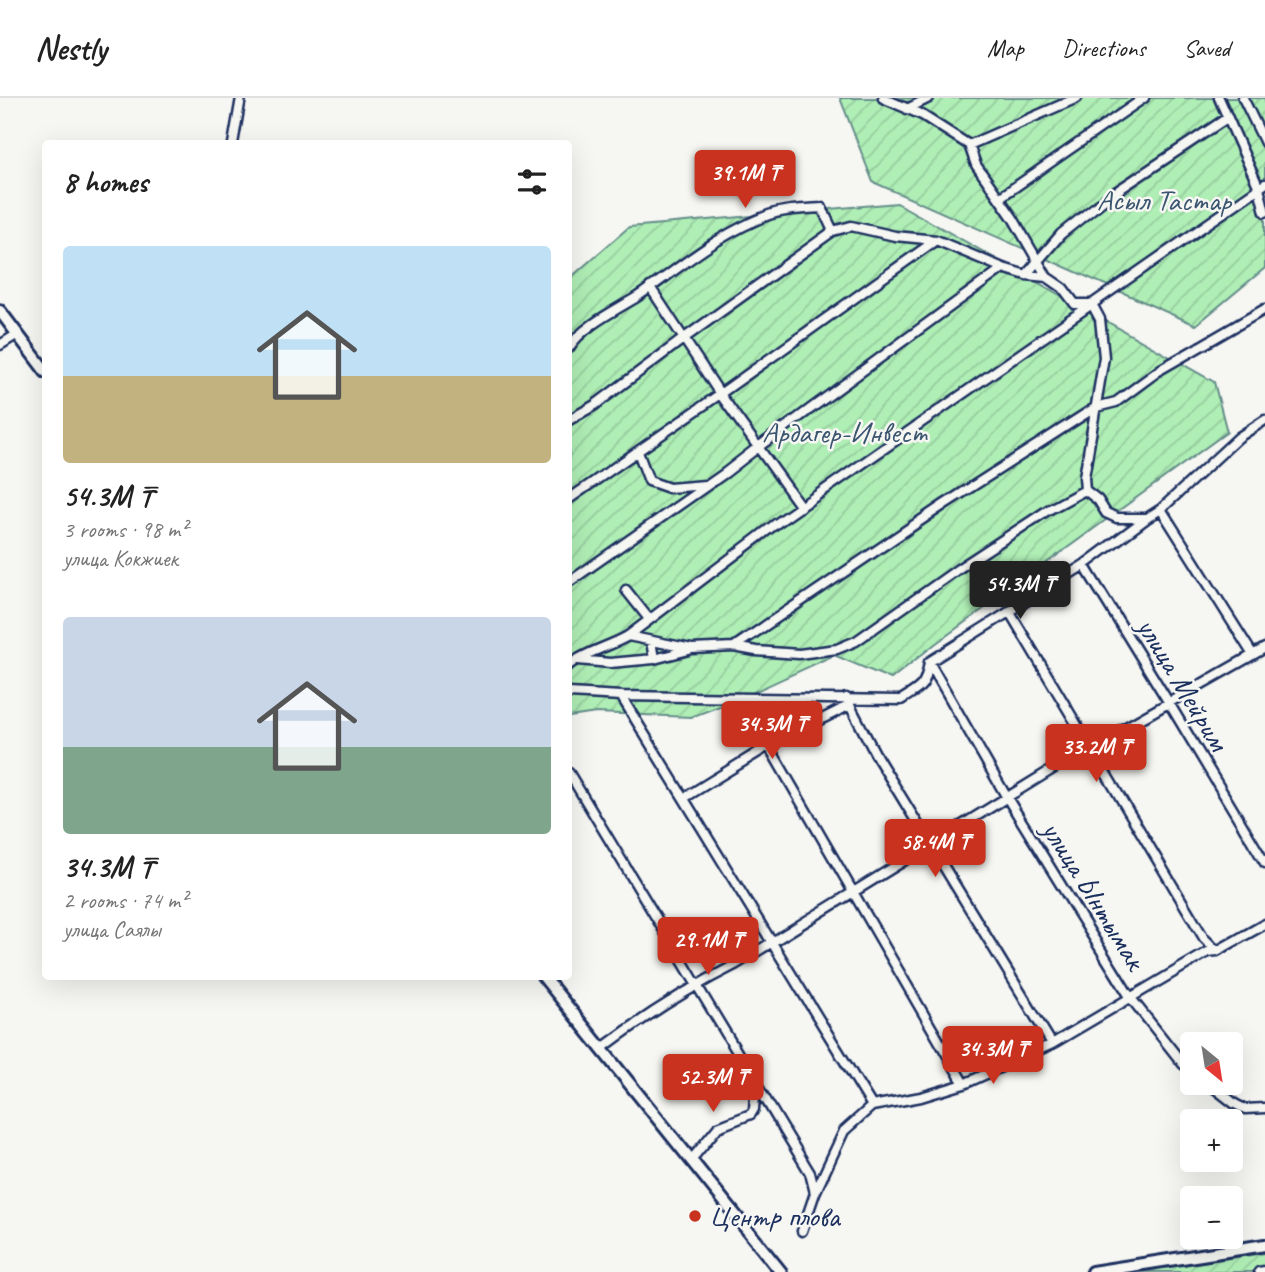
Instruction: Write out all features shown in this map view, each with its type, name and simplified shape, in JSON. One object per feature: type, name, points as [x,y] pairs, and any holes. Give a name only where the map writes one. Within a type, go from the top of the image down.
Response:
[{"type":"highway","points":[[0,311],[42,367]]},
{"type":"highway","points":[[546,980],[781,1272]]},
{"type":"highway","points":[[1091,1272],[1265,1245]]},
{"type":"street","points":[[234,140],[241,98]]},
{"type":"street","points":[[883,98],[922,115],[969,145],[976,165],[1013,218],[1047,277],[1063,288],[1075,304],[1092,304]]},
{"type":"street","points":[[907,108],[929,98]]},
{"type":"street","points":[[969,145],[1077,98]]},
{"type":"street","points":[[999,198],[1144,98]]},
{"type":"street","points":[[1219,98],[1262,186],[1265,212]]},
{"type":"street","points":[[1243,98],[1265,143]]},
{"type":"street","points":[[1026,275],[1061,234],[1105,199],[1227,118]]},
{"type":"street","points":[[572,663],[628,636],[765,531],[1262,186]]},
{"type":"street","points":[[572,344],[580,332],[650,288],[721,237],[776,212],[822,208],[833,232]]},
{"type":"street","points":[[572,417],[595,405],[683,338],[833,232],[851,226],[895,236],[936,240],[1003,268],[1026,275],[1047,277]]},
{"type":"street","points":[[572,497],[936,240]]},
{"type":"street","points":[[572,580],[725,474],[1003,268]]},
{"type":"street","points":[[650,288],[757,448],[801,507]]},
{"type":"street","points":[[1092,304],[1100,319],[1104,357],[1084,477],[1085,490],[1098,500],[1106,513],[1116,518],[1147,517]]},
{"type":"street","points":[[734,647],[944,504],[1096,407],[1116,402],[1161,369],[1265,309]]},
{"type":"street","points":[[0,345],[16,335]]},
{"type":"street","points":[[572,693],[848,702],[901,700],[922,687],[927,677],[929,662],[1084,565],[1161,509],[1238,437],[1265,420]]},
{"type":"street","points":[[638,452],[649,481],[669,488],[708,485]]},
{"type":"street","points":[[572,663],[632,662],[692,649],[734,647],[799,654],[837,649],[856,641],[958,569],[1048,510],[1085,490]]},
{"type":"street","points":[[1161,509],[1253,655]]},
{"type":"street","name":"улица Мейрим","points":[[1084,565],[1265,863]]},
{"type":"street","points":[[626,590],[649,619]]},
{"type":"street","points":[[1009,611],[1213,951]]},
{"type":"street","points":[[628,636],[692,649]]},
{"type":"street","points":[[651,641],[653,659]]},
{"type":"street","points":[[601,1049],[645,1016],[695,985],[735,965],[1006,796],[1265,648]]},
{"type":"street","name":"улица Ынтымак","points":[[929,662],[1006,796],[1130,997],[1180,1059]]},
{"type":"street","points":[[621,696],[872,1106]]},
{"type":"street","points":[[741,698],[964,1084]]},
{"type":"street","points":[[684,798],[770,745],[848,702]]},
{"type":"street","points":[[848,702],[877,757],[1052,1044]]},
{"type":"street","points":[[572,778],[810,1173],[815,1194]]},
{"type":"street","points":[[802,1231],[815,1194],[844,1131],[872,1106],[921,1097],[964,1084],[1052,1044],[1130,997],[1265,923]]},
{"type":"street","points":[[691,1160],[718,1127],[751,1114],[754,1109],[756,1083]]},
{"type":"street","points":[[1225,1096],[1245,1109],[1265,1108]]},
{"type":"street","points":[[1259,1272],[1265,1271]]},
{"type":"green space","name":"Асыл Тастар","points":[[840,98],[1265,98],[1265,268],[1196,325],[873,182]]},
{"type":"green space","name":"Ардагер-Инвест","points":[[897,203],[1214,382],[1227,432],[935,644],[891,679],[834,655],[741,698],[691,717],[596,713],[572,717],[572,276],[629,227]]},
{"type":"green space","points":[[1265,1253],[1265,1272],[1132,1272]]},
{"type":"place","name":"Центр плова","points":[[695,1216]]}]
